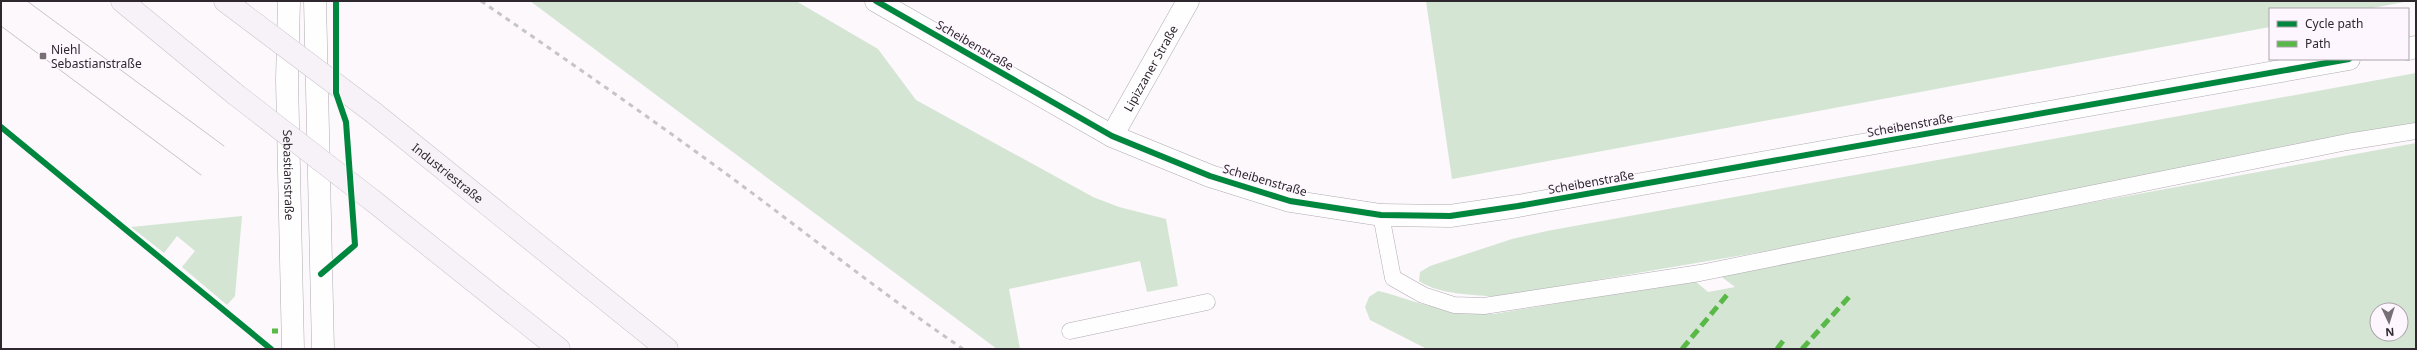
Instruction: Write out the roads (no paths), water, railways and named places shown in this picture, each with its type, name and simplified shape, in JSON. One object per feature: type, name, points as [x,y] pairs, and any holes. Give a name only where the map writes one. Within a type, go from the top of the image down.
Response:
[{"type":"highway","points":[[122,1],[235,94],[372,200],[559,349]]},
{"type":"highway","name":"Industriestraße","points":[[231,5],[374,113],[667,349]]},
{"type":"street","name":"Sebastianstraße","points":[[289,1],[287,80],[294,349]]},
{"type":"street","points":[[315,1],[323,349]]},
{"type":"street","name":"Scheibenstraße","points":[[876,1],[1112,136],[1210,176],[1290,201],[1381,215],[1450,216],[1518,206],[2343,60]]},
{"type":"street","name":"Lipizzaner Straße","points":[[1112,136],[1188,1]]},
{"type":"lane","points":[[1381,215],[1393,278],[1423,295],[1454,305],[1484,306],[1700,273],[2347,142],[2416,131]]},
{"type":"lane","points":[[1070,331],[1207,302]]},
{"type":"tram line","points":[[27,1],[224,146]]},
{"type":"tram line","points":[[1,26],[201,175]]},
{"type":"railway","points":[[481,1],[676,137],[963,349]]},
{"type":"place","name":"Niehl Sebastianstraße","points":[[43,56]]}]
